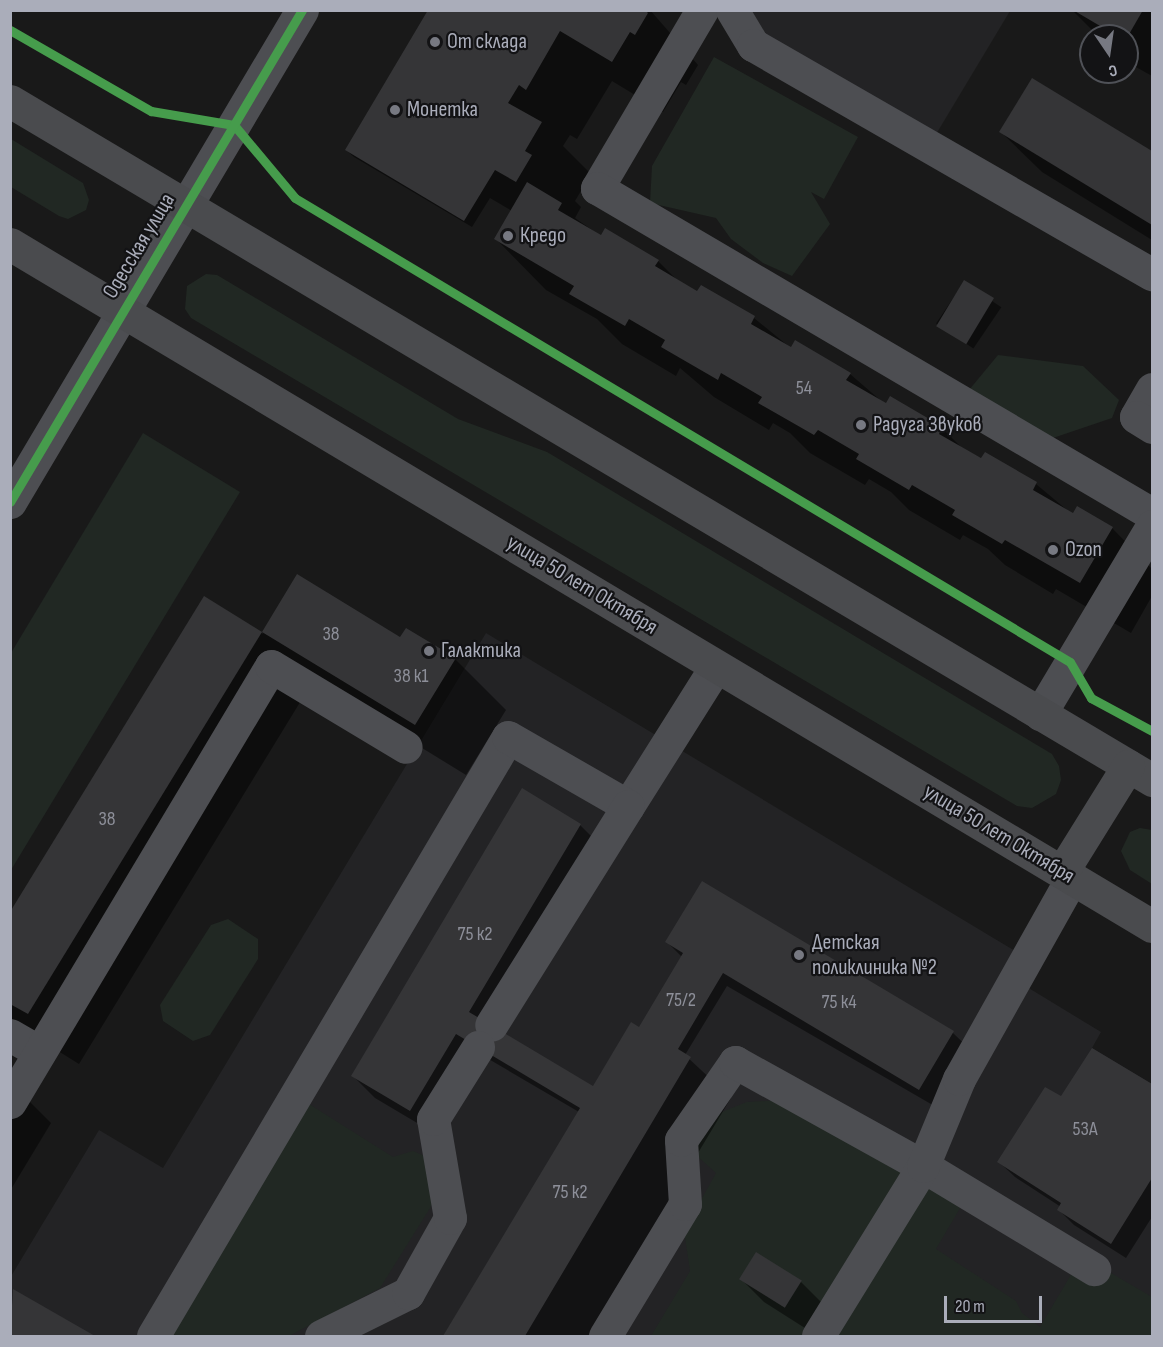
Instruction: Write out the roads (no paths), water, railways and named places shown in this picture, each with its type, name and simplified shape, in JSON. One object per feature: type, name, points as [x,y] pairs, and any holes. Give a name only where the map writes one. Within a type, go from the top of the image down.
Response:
[{"type":"main road","points":[[10,101],[1140,773],[1067,875]]},
{"type":"main road","name":"улица 50 лет Октября","points":[[10,244],[1152,926]]},
{"type":"street","name":"Одесская улица","points":[[10,502],[302,10]]},
{"type":"street","points":[[702,10],[597,188],[1152,514]]},
{"type":"street","points":[[732,10],[753,45],[1152,274]]},
{"type":"street","points":[[1152,388],[1136,417],[1152,427]]},
{"type":"street","points":[[1040,714],[1152,526]]},
{"type":"street","points":[[10,1102],[271,666],[406,747]]},
{"type":"street","points":[[321,1336],[408,1293],[450,1218],[433,1119],[716,666]]},
{"type":"street","points":[[153,1336],[508,737],[628,806]]},
{"type":"street","points":[[818,1336],[923,1166],[959,1079],[1067,875]]},
{"type":"street","points":[[10,1035],[39,1052]]},
{"type":"street","points":[[606,1336],[685,1204],[681,1140],[735,1062],[923,1166],[1094,1269]]},
{"type":"place","name":"От склада","points":[[435,42]]},
{"type":"place","name":"Монетка","points":[[395,110]]},
{"type":"place","name":"Кредо","points":[[508,236]]},
{"type":"place","name":"Радуга Звуков","points":[[861,425]]},
{"type":"place","name":"Ozon","points":[[1053,550]]},
{"type":"place","name":"Галактика","points":[[429,651]]},
{"type":"place","name":"Детская поликлиника №2","points":[[799,955]]}]
